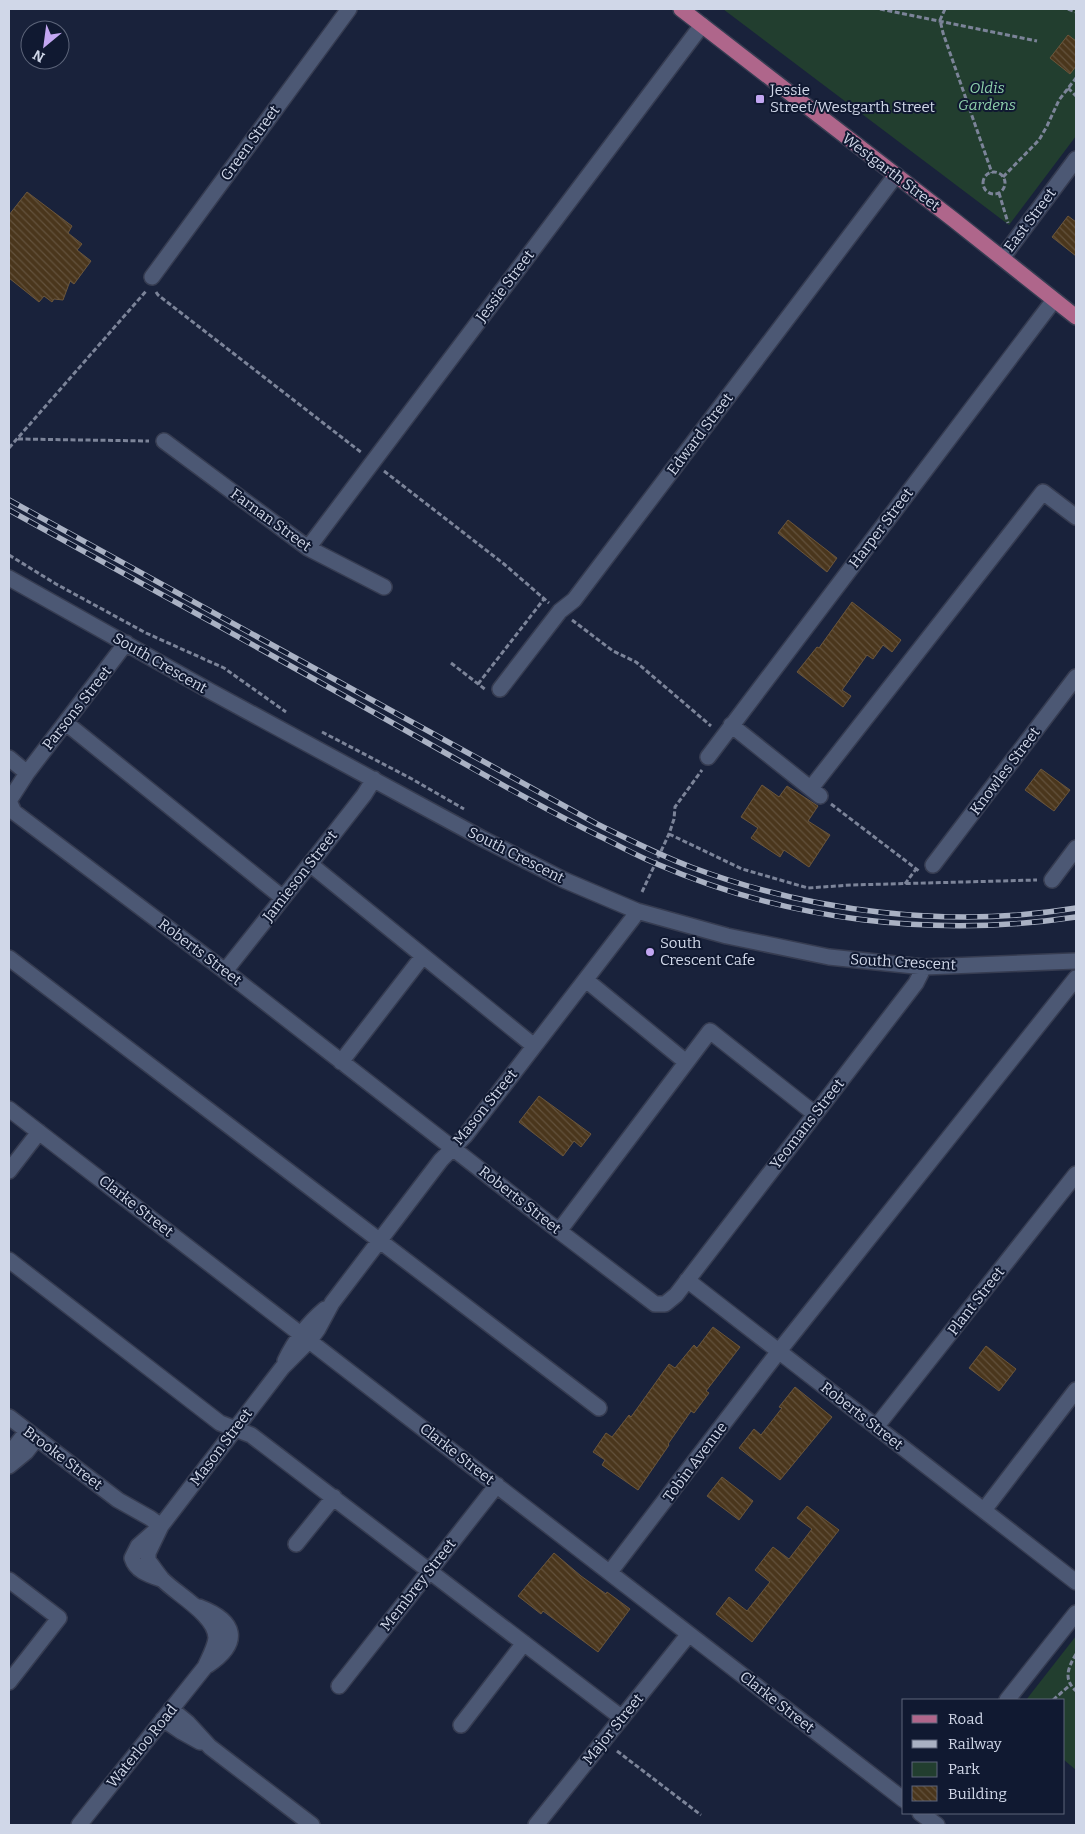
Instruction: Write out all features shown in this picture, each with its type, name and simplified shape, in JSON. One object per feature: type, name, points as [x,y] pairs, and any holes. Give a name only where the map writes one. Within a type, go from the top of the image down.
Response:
[{"type":"main road","name":"Westgarth Street","points":[[681,9],[1076,317]]},
{"type":"street","name":"Green Street","points":[[153,284],[349,9]]},
{"type":"street","name":"Jessie Street","points":[[308,548],[702,25]]},
{"type":"street","name":"East Street","points":[[1002,258],[1076,159]]},
{"type":"street","name":"Edward Street","points":[[496,692],[560,611],[574,600],[896,176]]},
{"type":"street","name":"Harper Street","points":[[708,757],[1054,300]]},
{"type":"street","name":"Farnan Street","points":[[164,441],[308,548],[384,587]]},
{"type":"street","points":[[731,725],[816,792],[1043,492],[1076,517]]},
{"type":"street","name":"South Crescent","points":[[9,578],[210,691],[483,839],[564,880],[637,911],[728,936],[829,957],[924,966],[1076,962]]},
{"type":"street","name":"Parsons Street","points":[[26,773],[126,643]]},
{"type":"street","name":"Knowles Street","points":[[928,872],[1076,678]]},
{"type":"street","points":[[66,723],[283,898]]},
{"type":"street","points":[[9,758],[26,773]]},
{"type":"street","name":"Roberts Street","points":[[26,773],[9,800],[14,812],[225,971],[655,1304],[665,1304],[676,1295],[687,1280],[1076,1582]]},
{"type":"street","name":"Jamieson Street","points":[[225,971],[364,795],[374,779]]},
{"type":"street","points":[[1052,880],[1076,848]]},
{"type":"street","points":[[310,864],[534,1046]]},
{"type":"street","name":"Mason Street","points":[[140,1557],[156,1532],[282,1368],[294,1344],[306,1337],[310,1322],[332,1303],[441,1160],[465,1136],[637,911]]},
{"type":"street","points":[[341,1062],[423,956]]},
{"type":"street","points":[[9,958],[599,1408]]},
{"type":"street","name":"Yeomans Street","points":[[687,1280],[916,983],[924,966]]},
{"type":"street","name":"Tobin Avenue","points":[[610,1572],[779,1351],[1076,978]]},
{"type":"street","points":[[586,980],[686,1062]]},
{"type":"street","points":[[559,1231],[710,1031],[815,1114]]},
{"type":"street","name":"Clarke Street","points":[[9,1108],[902,1798]]},
{"type":"street","points":[[9,1171],[39,1132]]},
{"type":"street","name":"Plant Street","points":[[876,1427],[1076,1174]]},
{"type":"street","points":[[9,1260],[220,1423],[251,1435],[334,1497],[622,1718]]},
{"type":"street","points":[[984,1510],[1076,1390]]},
{"type":"street","name":"Brooke Street","points":[[9,1417],[118,1500],[150,1518],[156,1532]]},
{"type":"street","points":[[9,1464],[26,1452],[32,1434]]},
{"type":"street","name":"Membrey Street","points":[[339,1686],[497,1485]]},
{"type":"street","points":[[296,1544],[334,1497]]},
{"type":"street","name":"Waterloo Road","points":[[79,1825],[205,1667],[214,1646],[215,1634],[212,1625],[196,1606],[163,1580],[148,1560],[140,1557]]},
{"type":"street","points":[[9,1580],[59,1618],[9,1682]]},
{"type":"street","points":[[1008,1699],[1076,1613]]},
{"type":"street","name":"Major Street","points":[[536,1825],[689,1634]]},
{"type":"street","points":[[461,1725],[524,1643]]},
{"type":"street","points":[[167,1714],[188,1723],[210,1747],[312,1825]]},
{"type":"street","points":[[921,1814],[936,1825]]},
{"type":"path","points":[[880,9],[1037,41]]},
{"type":"path","points":[[945,9],[940,20],[992,173]]},
{"type":"path","points":[[1068,9],[1076,12]]},
{"type":"path","points":[[1003,177],[1039,140],[1059,100],[1076,78]]},
{"type":"path","points":[[1068,88],[1076,96]]},
{"type":"path","points":[[992,173],[999,173],[1003,177],[1005,185],[998,193],[992,194],[984,186],[984,180],[992,173]]},
{"type":"path","points":[[998,193],[1009,226]]},
{"type":"path","points":[[9,448],[153,284],[158,294],[373,462]]},
{"type":"path","points":[[17,438],[164,441]]},
{"type":"path","points":[[9,555],[56,584],[146,633],[224,668],[288,714]]},
{"type":"path","points":[[478,684],[544,599]]},
{"type":"path","points":[[451,663],[478,684],[496,692]]},
{"type":"path","points":[[315,728],[468,811]]},
{"type":"path","points":[[816,792],[915,869],[928,872],[937,883]]},
{"type":"path","points":[[642,892],[669,834],[674,819],[675,807]]},
{"type":"path","points":[[669,834],[742,869],[808,888],[1052,880]]},
{"type":"path","points":[[905,884],[915,869]]},
{"type":"path","points":[[1076,1654],[1067,1675],[1070,1685],[1076,1691]]},
{"type":"path","points":[[1054,1699],[1070,1685]]},
{"type":"path","points":[[617,1751],[701,1815]]},
{"type":"green space","name":"Oldis Gardens","points":[[723,9],[1076,9],[1076,136],[1009,225]]},
{"type":"green space","points":[[1076,1636],[1076,1770],[1065,1761],[1065,1699],[1027,1699]]},
{"type":"building","points":[[1068,35],[1076,41],[1076,66],[1070,74],[1050,58]]},
{"type":"building","points":[[27,192],[72,226],[68,233],[82,244],[77,250],[91,261],[74,284],[70,281],[63,300],[54,299],[52,302],[44,296],[39,302],[9,278],[9,215]]},
{"type":"building","points":[[1068,216],[1076,222],[1076,256],[1052,237]]},
{"type":"building","points":[[788,520],[837,558],[827,572],[778,533]]},
{"type":"building","points":[[852,602],[901,640],[892,652],[883,645],[873,659],[867,655],[842,690],[851,696],[843,707],[797,672],[817,647],[819,648]]},
{"type":"building","points":[[1041,769],[1070,790],[1054,811],[1025,790]]},
{"type":"building","points":[[762,785],[779,797],[787,786],[818,806],[808,821],[830,835],[809,867],[784,850],[780,857],[751,838],[758,828],[741,817]]},
{"type":"building","points":[[539,1096],[591,1134],[581,1147],[574,1141],[563,1156],[519,1122]]},
{"type":"building","points":[[713,1327],[740,1347],[706,1391],[709,1393],[694,1413],[691,1411],[638,1490],[602,1465],[605,1460],[593,1452],[606,1433],[612,1437],[629,1415],[631,1417],[669,1364],[675,1368],[694,1345],[697,1348]]},
{"type":"building","points":[[986,1346],[1016,1369],[999,1391],[969,1368]]},
{"type":"building","points":[[795,1387],[832,1417],[780,1480],[739,1448],[754,1429],[761,1435],[782,1408],[779,1407]]},
{"type":"building","points":[[722,1477],[753,1501],[739,1520],[707,1496]]},
{"type":"building","points":[[807,1506],[839,1530],[752,1642],[716,1614],[729,1597],[747,1611],[770,1582],[755,1570],[773,1547],[789,1559],[812,1529],[797,1518]]},
{"type":"building","points":[[554,1553],[581,1576],[630,1609],[598,1652],[543,1611],[541,1614],[518,1596]]},
{"type":"railway","points":[[9,500],[597,824],[691,867],[737,883],[784,895],[832,905],[881,912],[979,917],[1028,914],[1076,908]]},
{"type":"railway","points":[[9,510],[485,776],[642,858],[707,884],[758,899],[810,911],[863,920],[970,926],[1076,917]]},
{"type":"place","name":"Jessie Street/Westgarth Street","points":[[760,99]]},
{"type":"place","name":"South Crescent Cafe","points":[[650,952]]}]
